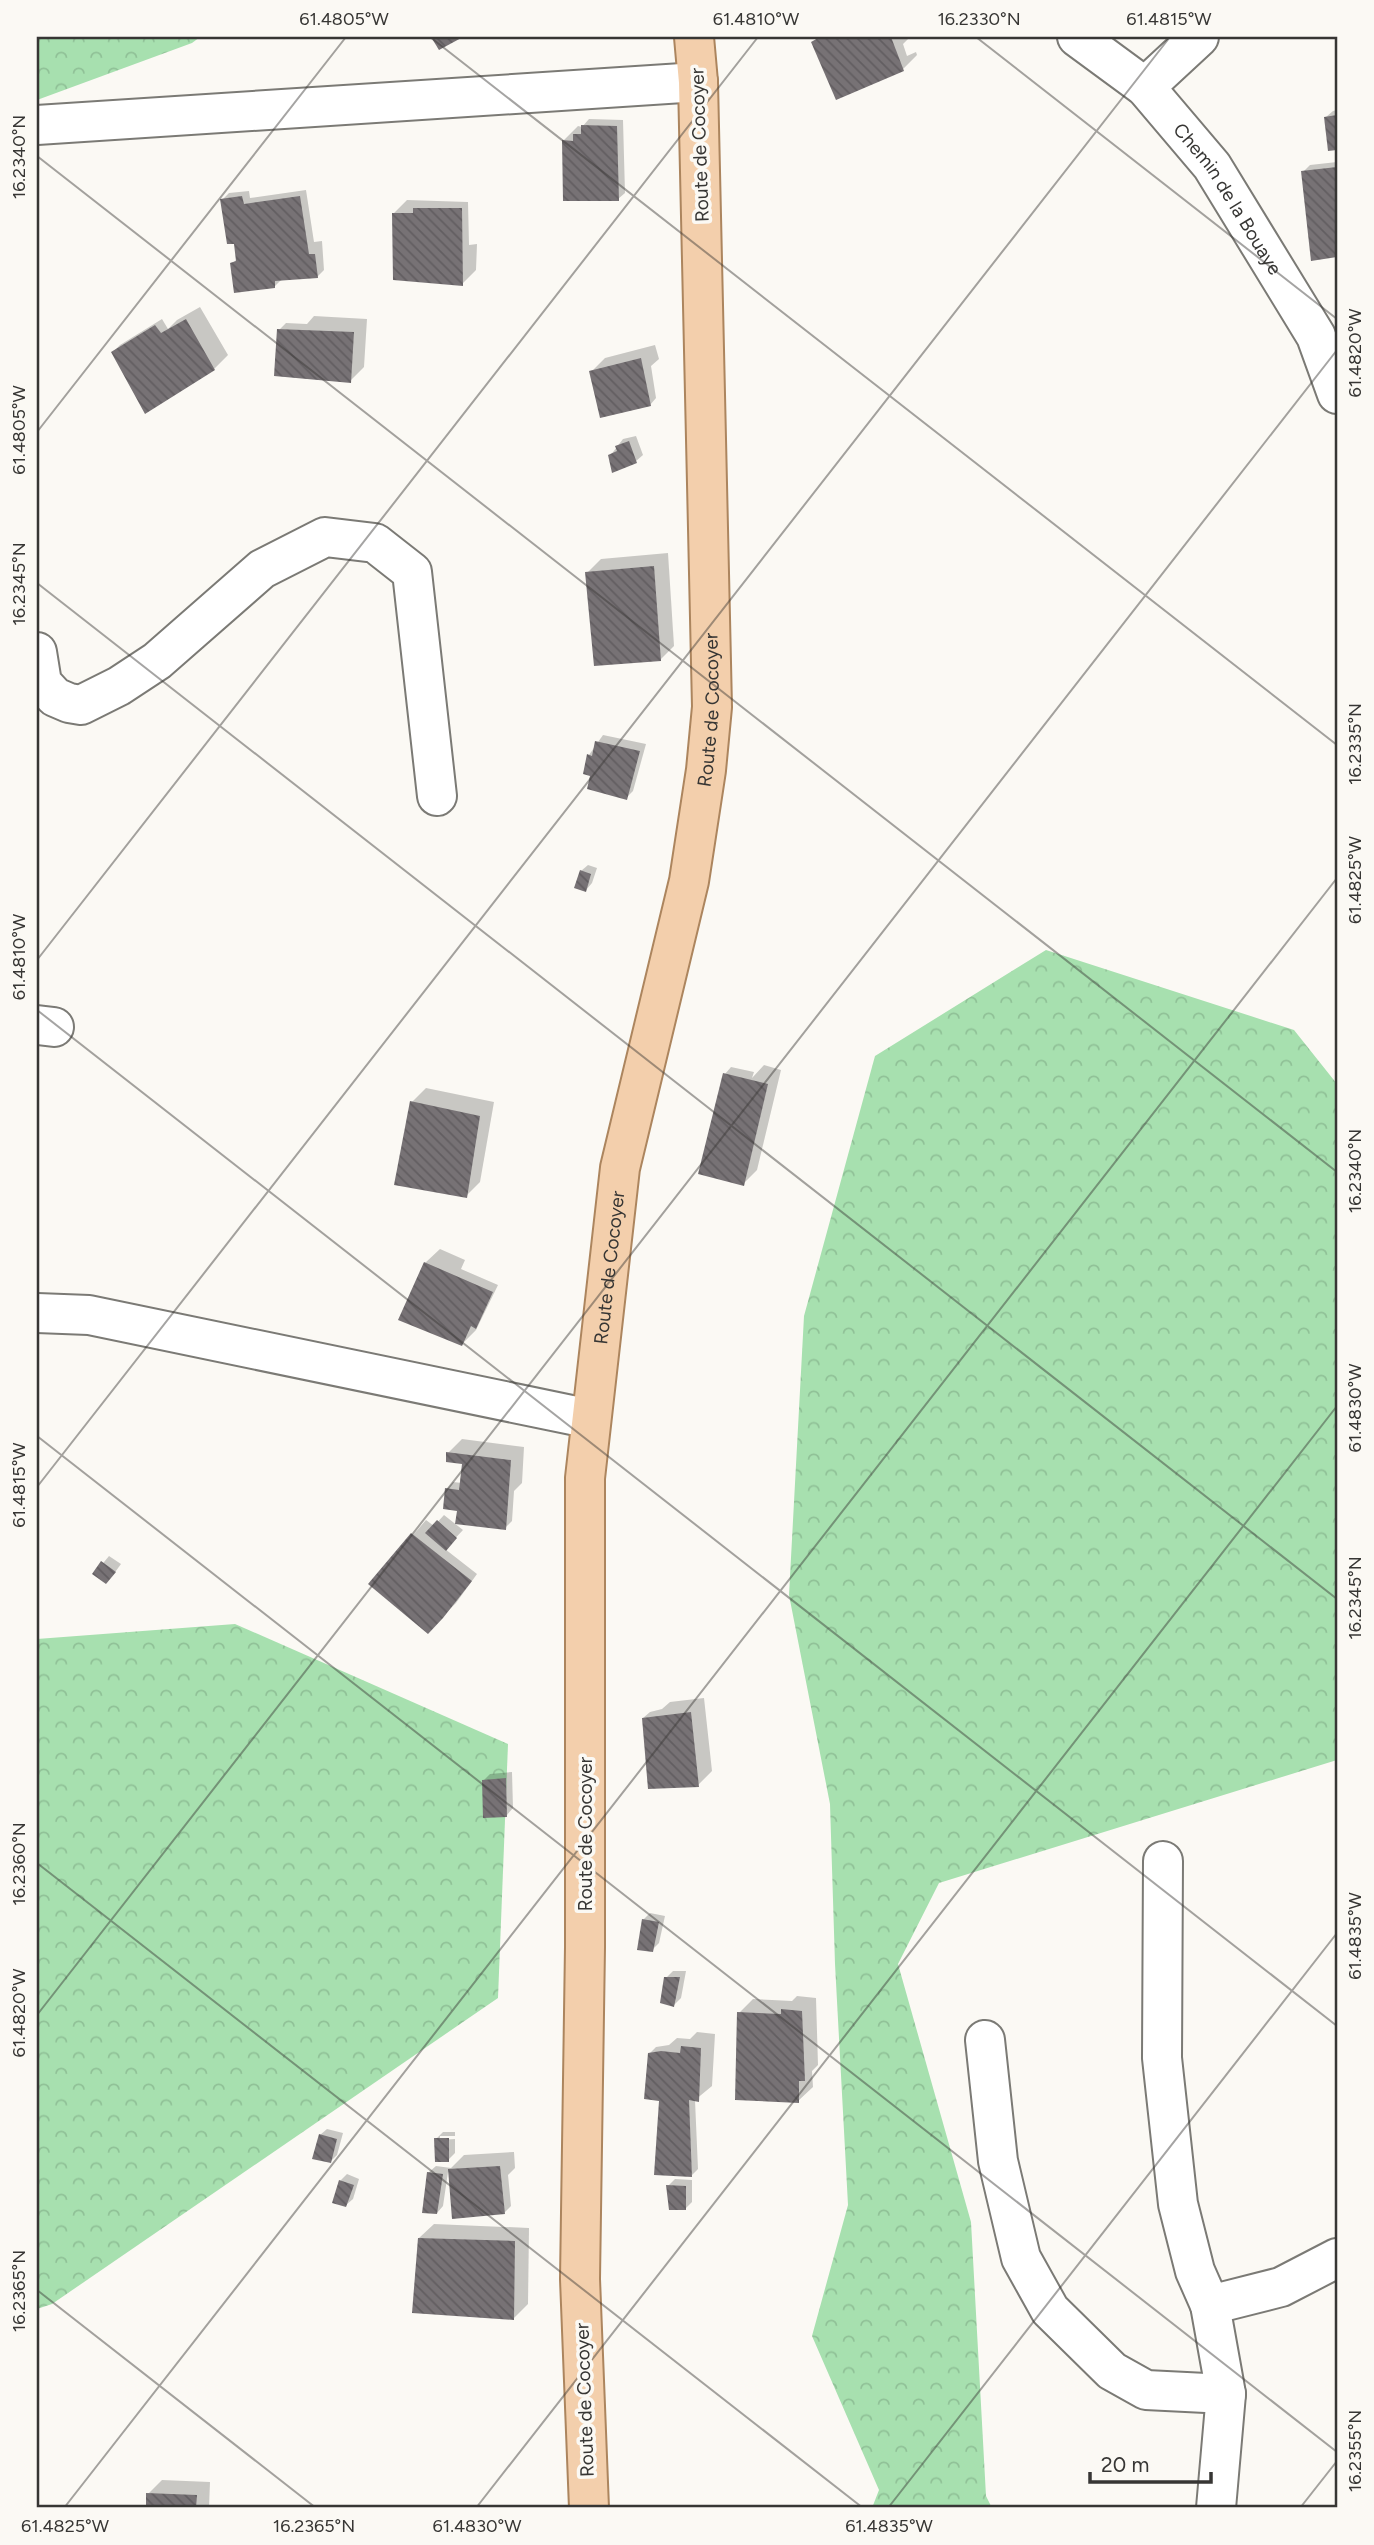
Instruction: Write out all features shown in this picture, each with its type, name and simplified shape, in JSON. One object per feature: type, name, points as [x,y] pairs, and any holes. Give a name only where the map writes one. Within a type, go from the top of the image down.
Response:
[{"type":"main road","name":"Route de Cocoyer","points":[[589,2508],[580,2279],[585,1947],[585,1478],[620,1168],[689,881],[706,770],[712,707],[701,51]]},
{"type":"street","name":"Chemin de la Bouaye","points":[[1077,37],[1145,87],[1212,166],[1316,336],[1337,394]]},
{"type":"street","points":[[1145,87],[1199,37]]},
{"type":"street","points":[[37,125],[701,51]]},
{"type":"street","points":[[37,652],[42,683],[55,697],[69,704],[81,705],[119,686],[157,661],[262,569],[325,537],[375,543],[412,572],[436,796]]},
{"type":"street","points":[[37,1313],[89,1315],[591,1419]]},
{"type":"street","points":[[1163,1861],[1163,2071],[1178,2204],[1195,2271],[1210,2305],[1226,2394],[1216,2508]]},
{"type":"street","points":[[985,2039],[998,2161],[1021,2258],[1050,2310],[1112,2371],[1146,2390],[1226,2394]]},
{"type":"street","points":[[1210,2305],[1281,2287],[1337,2258]]},
{"type":"green space","points":[[37,37],[200,37],[192,43],[37,100]]},
{"type":"green space","points":[[1046,950],[1294,1030],[1337,1084],[1337,1760],[939,1883],[898,1964],[971,2222],[986,2496],[992,2508],[872,2508],[879,2490],[812,2336],[848,2205],[835,1964],[830,1804],[789,1595],[804,1316],[875,1056]]},
{"type":"green space","points":[[235,1624],[508,1744],[498,1998],[52,2304],[37,2309],[37,1639]]},
{"type":"building","points":[[431,37],[463,37],[439,50]]},
{"type":"building","points":[[820,37],[891,37],[904,71],[836,100],[811,42]]},
{"type":"building","points":[[1337,115],[1337,150],[1328,151],[1324,117]]},
{"type":"building","points":[[581,125],[617,126],[619,201],[563,201],[562,140],[573,141],[573,134],[581,134]]},
{"type":"building","points":[[1337,167],[1337,257],[1311,261],[1301,171]]},
{"type":"building","points":[[242,196],[244,204],[300,196],[309,254],[315,254],[318,278],[275,281],[275,288],[234,293],[230,263],[236,261],[234,244],[227,244],[220,199]]},
{"type":"building","points":[[413,208],[462,208],[463,286],[393,280],[392,213],[413,213]]},
{"type":"building","points":[[186,319],[215,370],[145,414],[111,352],[155,325],[161,333]]},
{"type":"building","points":[[277,329],[354,332],[351,383],[274,376]]},
{"type":"building","points":[[641,358],[651,406],[600,418],[589,371]]},
{"type":"building","points":[[629,441],[637,463],[612,473],[608,455],[617,451],[615,446]]},
{"type":"building","points":[[654,566],[661,661],[594,666],[585,572]]},
{"type":"building","points":[[595,741],[640,751],[627,800],[587,789],[590,776],[583,774],[587,754],[592,756]]},
{"type":"building","points":[[580,870],[591,874],[586,892],[574,888]]},
{"type":"building","points":[[723,1073],[768,1084],[744,1186],[698,1174]]},
{"type":"building","points":[[410,1101],[480,1116],[467,1198],[394,1185]]},
{"type":"building","points":[[424,1262],[493,1292],[476,1329],[471,1326],[462,1346],[398,1320]]},
{"type":"building","points":[[446,1452],[511,1460],[506,1530],[455,1524],[457,1511],[443,1509],[445,1488],[459,1490],[462,1464],[446,1462]]},
{"type":"building","points":[[437,1520],[457,1538],[446,1551],[425,1533]]},
{"type":"building","points":[[411,1533],[472,1581],[428,1634],[368,1584]]},
{"type":"building","points":[[101,1561],[116,1572],[106,1584],[92,1574]]},
{"type":"building","points":[[691,1712],[699,1787],[648,1789],[642,1718]]},
{"type":"building","points":[[506,1778],[507,1817],[483,1818],[482,1780]]},
{"type":"building","points":[[642,1919],[659,1922],[653,1952],[637,1950]]},
{"type":"building","points":[[664,1977],[680,1977],[674,2007],[660,2003]]},
{"type":"building","points":[[781,2009],[802,2011],[805,2081],[799,2081],[799,2103],[735,2100],[737,2012],[781,2014]]},
{"type":"building","points":[[681,2046],[701,2048],[699,2102],[689,2100],[692,2177],[654,2175],[659,2101],[644,2099],[648,2053],[680,2053]]},
{"type":"building","points":[[319,2134],[337,2139],[331,2163],[312,2159]]},
{"type":"building","points":[[434,2138],[449,2138],[449,2162],[435,2162]]},
{"type":"building","points":[[500,2166],[505,2214],[452,2219],[448,2169]]},
{"type":"building","points":[[427,2172],[443,2174],[437,2214],[422,2213]]},
{"type":"building","points":[[339,2180],[354,2185],[346,2207],[332,2203]]},
{"type":"building","points":[[666,2185],[686,2186],[686,2210],[669,2210]]},
{"type":"building","points":[[418,2238],[515,2241],[514,2320],[412,2313]]},
{"type":"building","points":[[146,2493],[197,2495],[196,2508],[146,2508]]}]
